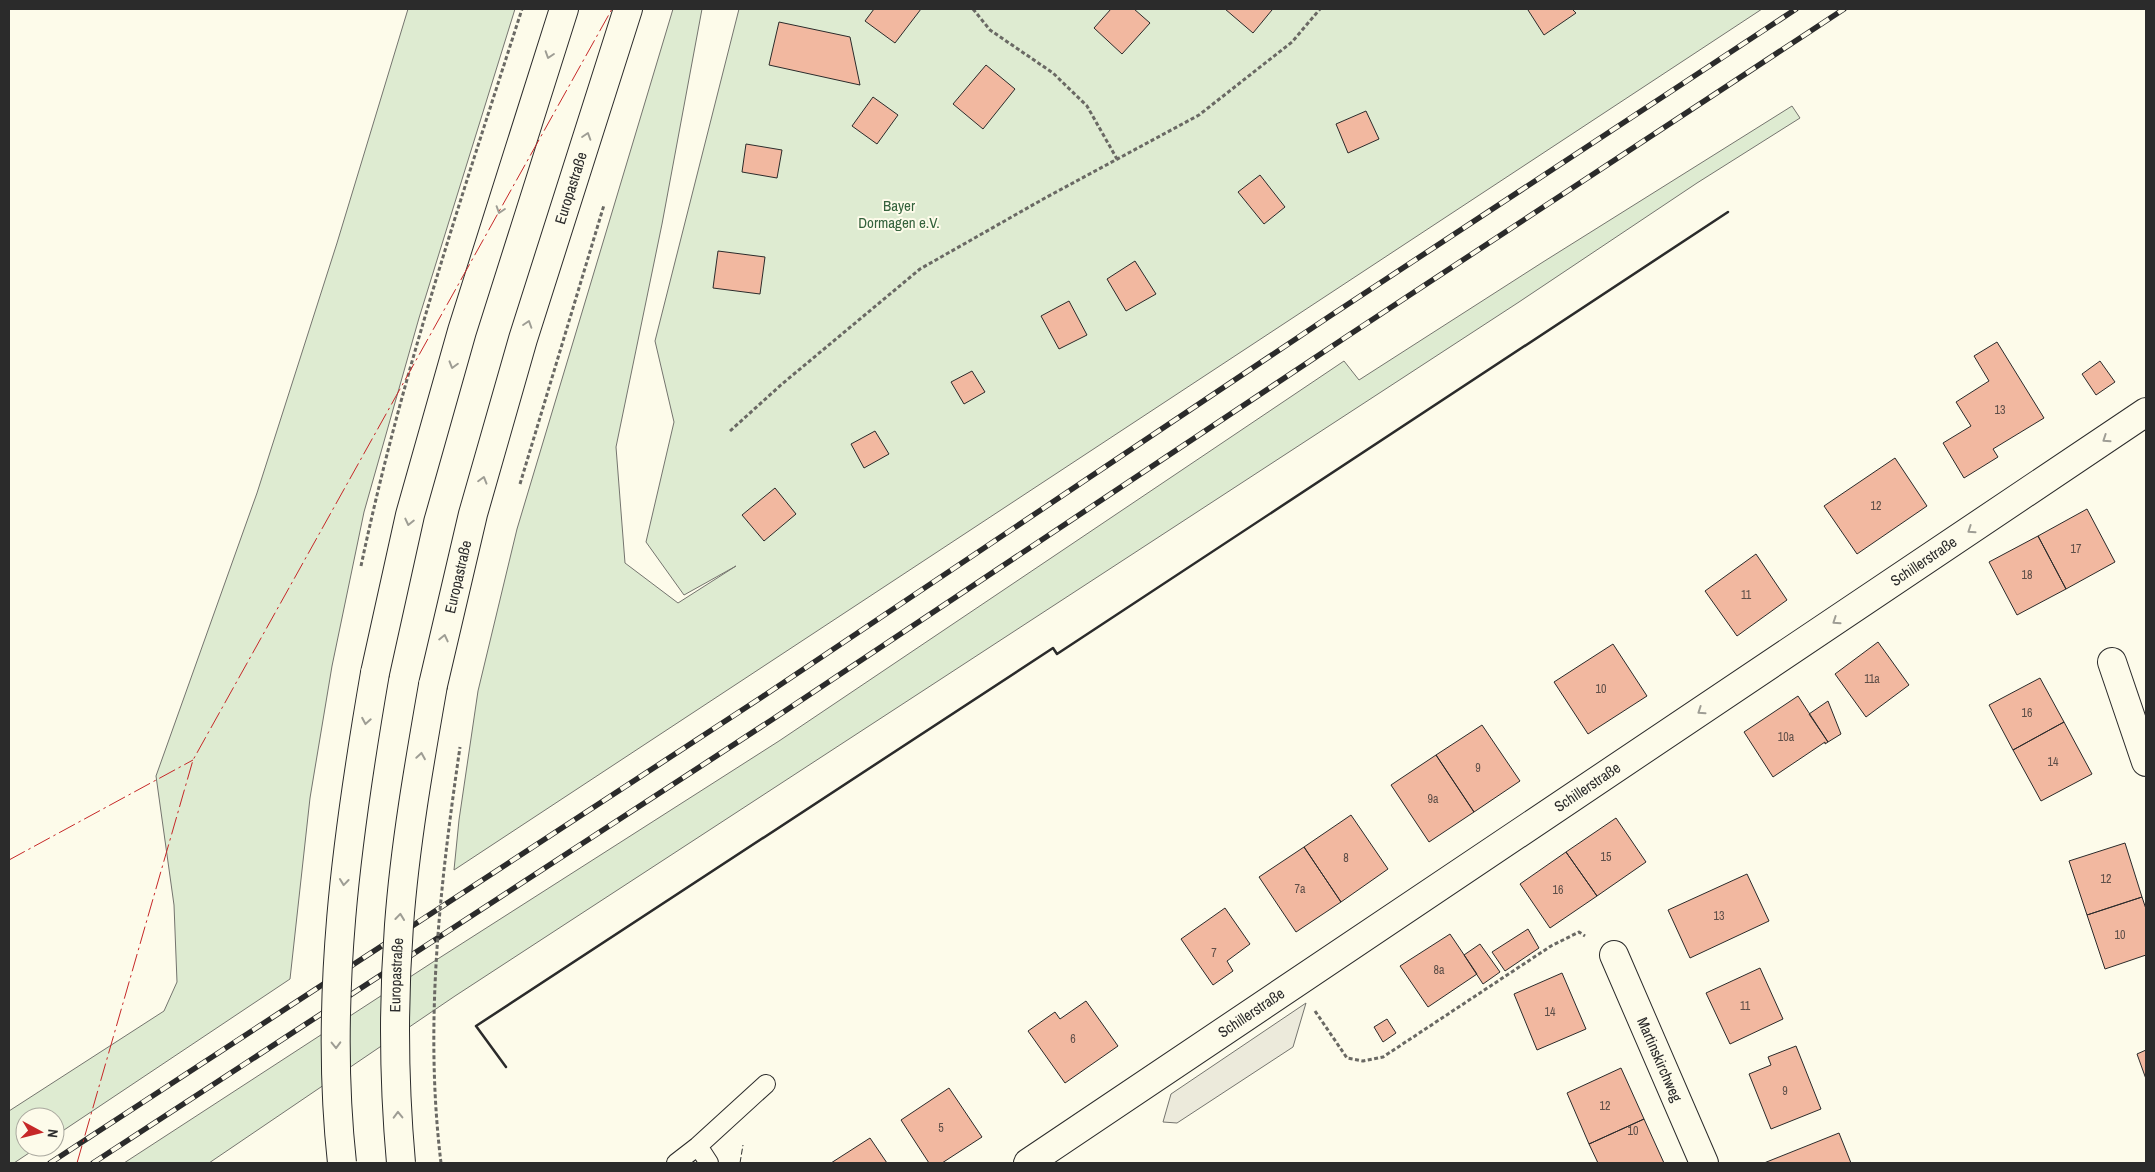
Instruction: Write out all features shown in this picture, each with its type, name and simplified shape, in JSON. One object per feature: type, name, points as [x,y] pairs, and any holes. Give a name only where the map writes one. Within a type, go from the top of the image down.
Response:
[{"type":"main road","points":[[342,1163],[335,1042],[339,932],[353,802],[375,673],[410,515],[462,331],[564,9]]},
{"type":"main road","name":"Europastraße","points":[[401,1163],[395,1022],[399,925],[412,808],[433,686],[473,514],[523,339],[628,9]]},
{"type":"main road","name":"Schillerstraße","points":[[1028,1163],[2146,412]]},
{"type":"main road","points":[[2112,662],[2146,762]]},
{"type":"main road","name":"Martinskirchweg","points":[[1614,955],[1704,1163]]},
{"type":"lane","points":[[676,1163],[698,1146],[766,1084]]},
{"type":"lane","points":[[698,1146],[709,1163]]},
{"type":"path","points":[[972,9],[990,30],[1053,73],[1087,106],[1117,159]]},
{"type":"path","points":[[730,431],[782,384],[920,269],[1199,115],[1292,42],[1320,9]]},
{"type":"path","points":[[519,488],[606,200]]},
{"type":"path","points":[[441,1163],[436,1119],[434,1000],[438,922],[461,741]]},
{"type":"path","points":[[1296,983],[1347,1058],[1363,1061],[1384,1057],[1551,946],[1579,932],[1614,955]]},
{"type":"green space","points":[[408,9],[515,9],[419,318],[364,512],[332,666],[310,798],[290,979],[65,1129],[65,1107],[15,1107],[164,1011],[177,982],[174,905],[156,776],[257,493],[337,243]]},
{"type":"green space","name":"Bayer Dormagen e.V.","points":[[673,9],[702,9],[662,224],[616,447],[625,563],[678,603],[736,566],[684,595],[646,542],[674,422],[655,341],[739,9],[1762,9],[454,870],[459,820],[478,691],[517,529]]},
{"type":"green space","points":[[1792,106],[1800,118],[1697,183],[1519,302],[455,996],[209,1163],[124,1163],[433,962],[779,741],[1344,361],[1359,380]]},
{"type":"green space","points":[[15,1107],[15,1157],[23,1157],[14,1163],[9,1163],[9,1111]]},
{"type":"shaded area","points":[[1306,1003],[1293,1047],[1177,1123],[1163,1122],[1171,1094]]},
{"type":"building","points":[[874,9],[921,9],[895,43],[865,21]]},
{"type":"building","points":[[1111,9],[1134,9],[1150,23],[1122,54],[1094,28]]},
{"type":"building","points":[[1225,9],[1270,9],[1272,10],[1253,33]]},
{"type":"building","points":[[1572,9],[1576,13],[1544,35],[1528,10]]},
{"type":"building","points":[[779,22],[850,37],[860,85],[769,65]]},
{"type":"building","points":[[986,65],[1015,89],[983,129],[953,104]]},
{"type":"building","points":[[873,97],[898,115],[877,144],[852,126]]},
{"type":"building","points":[[1366,111],[1379,139],[1348,153],[1336,124]]},
{"type":"building","points":[[746,144],[782,150],[777,178],[742,172]]},
{"type":"building","points":[[1260,175],[1285,207],[1264,224],[1238,192]]},
{"type":"building","points":[[718,251],[765,257],[760,294],[713,288]]},
{"type":"building","points":[[1135,261],[1156,294],[1126,311],[1107,279]]},
{"type":"building","points":[[1069,301],[1087,335],[1059,349],[1041,316]]},
{"type":"building","points":[[1997,342],[2044,418],[1993,449],[1998,457],[1964,478],[1943,443],[1971,426],[1956,402],[1989,381],[1974,356]]},
{"type":"building","points":[[2100,361],[2115,382],[2096,395],[2082,374]]},
{"type":"building","points":[[972,371],[985,392],[964,404],[951,382]]},
{"type":"building","points":[[875,431],[889,454],[864,468],[851,444]]},
{"type":"building","points":[[1895,458],[1927,506],[1857,554],[1824,506]]},
{"type":"building","points":[[775,488],[796,514],[764,541],[742,515]]},
{"type":"building","points":[[2087,509],[2115,562],[2066,589],[2038,536]]},
{"type":"building","points":[[2038,536],[2066,589],[2017,615],[1989,562]]},
{"type":"building","points":[[1756,554],[1787,600],[1737,636],[1705,591]]},
{"type":"building","points":[[1878,642],[1909,685],[1866,717],[1835,674]]},
{"type":"building","points":[[1613,644],[1647,696],[1588,734],[1554,682]]},
{"type":"building","points":[[2040,678],[2064,722],[2013,750],[1989,705]]},
{"type":"building","points":[[1798,696],[1828,742],[1825,744],[1825,742],[1773,777],[1744,732]]},
{"type":"building","points":[[1828,701],[1841,734],[1828,742],[1809,714]]},
{"type":"building","points":[[2064,722],[2092,774],[2041,801],[2013,750]]},
{"type":"building","points":[[1482,725],[1520,781],[1474,812],[1436,755]]},
{"type":"building","points":[[1436,755],[1474,812],[1429,842],[1391,785]]},
{"type":"building","points":[[1351,815],[1388,869],[1341,902],[1304,847]]},
{"type":"building","points":[[1616,818],[1646,862],[1597,896],[1566,852]]},
{"type":"building","points":[[2125,843],[2142,897],[2087,915],[2069,861]]},
{"type":"building","points":[[1304,847],[1341,902],[1296,932],[1259,877]]},
{"type":"building","points":[[1566,852],[1597,896],[1550,928],[1520,884]]},
{"type":"building","points":[[1747,874],[1769,921],[1690,958],[1668,910]]},
{"type":"building","points":[[2142,897],[2146,909],[2146,955],[2105,969],[2087,915]]},
{"type":"building","points":[[1225,908],[1250,944],[1227,961],[1233,971],[1213,985],[1181,939]]},
{"type":"building","points":[[1528,929],[1539,948],[1505,971],[1492,952]]},
{"type":"building","points":[[1450,934],[1477,974],[1428,1007],[1400,966]]},
{"type":"building","points":[[1480,944],[1500,972],[1483,984],[1464,955]]},
{"type":"building","points":[[1760,968],[1783,1019],[1730,1044],[1706,993]]},
{"type":"building","points":[[1562,973],[1586,1029],[1537,1050],[1514,994]]},
{"type":"building","points":[[1086,1001],[1118,1046],[1065,1083],[1028,1031],[1055,1012],[1060,1019]]},
{"type":"building","points":[[1387,1019],[1396,1033],[1383,1042],[1374,1027]]},
{"type":"building","points":[[1796,1046],[1821,1109],[1771,1129],[1749,1074],[1771,1065],[1768,1057]]},
{"type":"building","points":[[2146,1050],[2146,1079],[2137,1054]]},
{"type":"building","points":[[1621,1068],[1644,1119],[1589,1144],[1567,1093]]},
{"type":"building","points":[[949,1088],[982,1137],[942,1163],[929,1163],[901,1120]]},
{"type":"building","points":[[1644,1119],[1664,1163],[1598,1163],[1589,1144]]},
{"type":"building","points":[[1839,1133],[1851,1163],[1764,1163]]},
{"type":"building","points":[[870,1138],[887,1163],[831,1163]]},
{"type":"railway","points":[[50,1163],[762,697],[1330,316],[1796,9]]},
{"type":"railway","points":[[93,1163],[773,719],[1349,335],[1844,9]]},
{"type":"fence","points":[[740,1163],[743,1145]]},
{"type":"wall","points":[[506,1067],[476,1026],[1053,648],[1057,654],[1728,212]]},
{"type":"power","points":[[77,1163],[193,760],[612,9]]},
{"type":"power","points":[[9,860],[193,760]]}]
